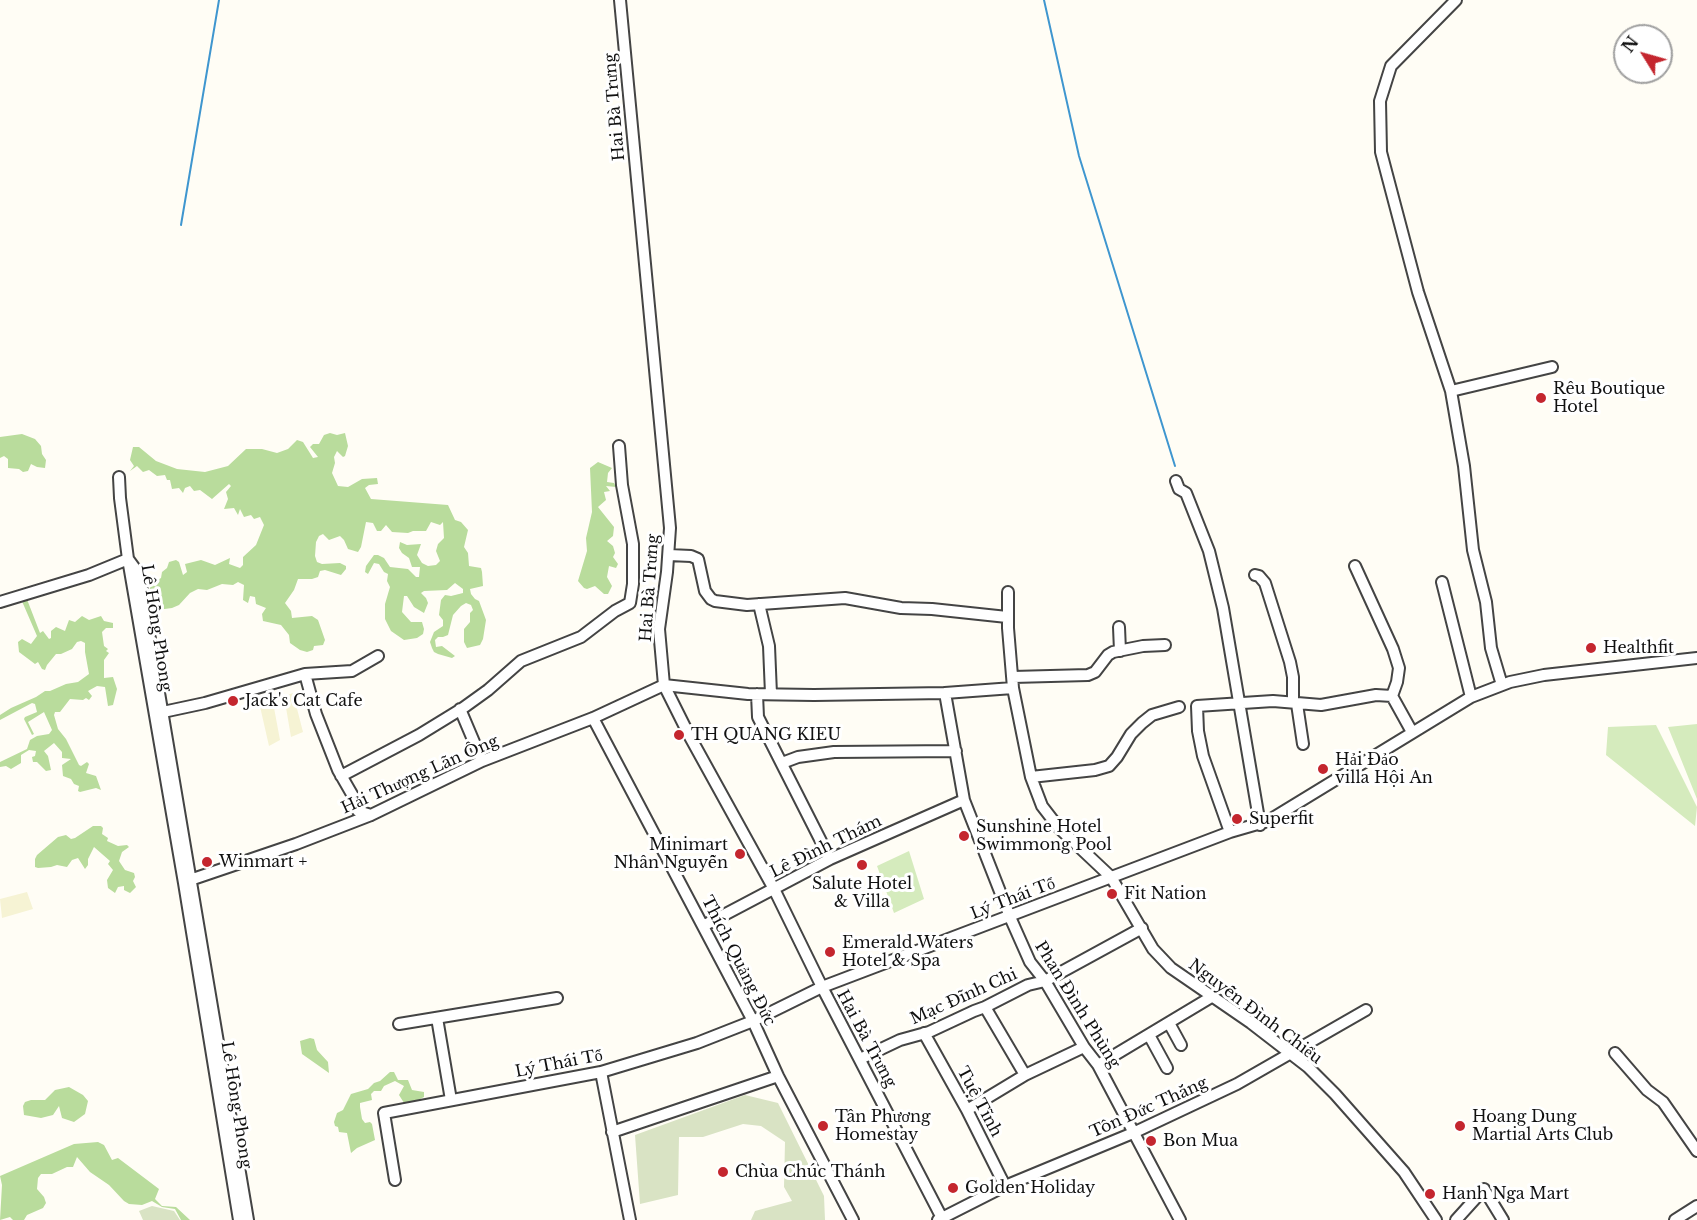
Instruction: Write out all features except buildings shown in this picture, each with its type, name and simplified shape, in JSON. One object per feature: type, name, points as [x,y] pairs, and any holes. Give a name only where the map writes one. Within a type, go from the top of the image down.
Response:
[{"type":"street","name":"Hai Bà Trưng","points":[[620,0],[670,528],[669,555],[659,629],[664,685],[688,735],[774,889],[941,1219]]},
{"type":"street","points":[[1455,0],[1391,66],[1380,101],[1381,152],[1406,251],[1451,391],[1464,466],[1473,550],[1485,602],[1491,648],[1502,685]]},
{"type":"street","points":[[1451,391],[1552,367]]},
{"type":"street","points":[[341,776],[419,735],[460,709],[488,690],[521,661],[581,637],[615,611],[630,603],[633,584],[633,544],[622,485],[619,446]]},
{"type":"street","points":[[0,602],[89,575],[128,560],[119,477]]},
{"type":"street","points":[[1176,481],[1179,489],[1186,493],[1209,551],[1223,608],[1260,825]]},
{"type":"street","points":[[669,555],[692,556],[699,559],[705,591],[711,599],[747,605],[845,598],[901,608],[1007,617]]},
{"type":"street","name":"Lê Hồng Phong","points":[[128,560],[139,574],[164,712],[188,881]]},
{"type":"street","name":"Lê Hồng Phong","points":[[128,560],[188,881],[235,1164],[248,1220]]},
{"type":"street","points":[[1355,566],[1393,649],[1399,668],[1392,696],[1412,732]]},
{"type":"street","points":[[1255,575],[1265,583],[1290,662],[1303,744]]},
{"type":"street","points":[[1442,582],[1471,697]]},
{"type":"street","points":[[1008,592],[1007,617],[1013,682],[1031,777],[1042,806],[1059,828],[1111,877]]},
{"type":"street","points":[[759,604],[769,646],[771,694]]},
{"type":"street","points":[[1119,627],[1120,651]]},
{"type":"street","points":[[664,685],[757,694],[945,693],[1013,682],[1088,675],[1095,672],[1107,655],[1143,646],[1165,645]]},
{"type":"street","points":[[164,712],[305,674],[352,671],[378,656]]},
{"type":"street","name":"Lý Thái Tổ","points":[[395,1180],[384,1113],[601,1072],[697,1043],[753,1021],[822,987],[1230,832],[1260,825],[1471,697],[1502,685],[1544,675],[1697,658]]},
{"type":"street","points":[[305,674],[323,735],[341,776],[357,803],[358,811],[371,815]]},
{"type":"street","name":"Hải Thượng Lãn Ông","points":[[188,881],[296,844],[371,815],[482,761],[593,718],[664,685]]},
{"type":"street","name":"Phan Đình Phùng","points":[[945,693],[963,800],[1030,962],[1045,981],[1084,1047],[1098,1065],[1180,1220]]},
{"type":"street","points":[[757,694],[758,717],[830,859]]},
{"type":"street","points":[[1230,832],[1203,756],[1198,731],[1197,706],[1273,701],[1321,705],[1376,695],[1392,696]]},
{"type":"street","points":[[1031,777],[1095,770],[1109,766],[1131,734],[1142,723],[1152,715],[1179,707]]},
{"type":"street","points":[[460,709],[482,761]]},
{"type":"street","name":"Thích Quảng Đức","points":[[593,718],[753,1021],[778,1076],[853,1220]]},
{"type":"street","points":[[782,763],[798,757],[834,752],[956,751]]},
{"type":"street","name":"Lê Đình Thám","points":[[703,926],[830,859],[963,800]]},
{"type":"street","name":"Nguyễn Đình Chiểu","points":[[1111,877],[1154,949],[1171,968],[1213,996],[1308,1067],[1404,1172],[1436,1220]]},
{"type":"street","name":"Mạc Đĩnh Chi","points":[[860,1059],[900,1040],[924,1033],[985,1008],[1028,985],[1045,981],[1142,928]]},
{"type":"street","points":[[1028,985],[1030,962]]},
{"type":"street","points":[[1098,1065],[1213,996]]},
{"type":"street","points":[[399,1024],[557,998]]},
{"type":"street","points":[[985,1008],[1025,1075]]},
{"type":"street","name":"Tôn Đức Thắng","points":[[941,1219],[1005,1186],[1133,1133],[1237,1084],[1366,1010]]},
{"type":"street","points":[[437,1018],[451,1100]]},
{"type":"street","points":[[1169,1023],[1181,1045]]},
{"type":"street","name":"Tuệ Tĩnh","points":[[924,1033],[967,1110],[1005,1186]]},
{"type":"street","points":[[1149,1035],[1167,1068]]},
{"type":"street","points":[[967,1110],[1025,1075],[1084,1047]]},
{"type":"street","points":[[1615,1053],[1647,1090],[1663,1102],[1697,1151]]},
{"type":"street","points":[[601,1072],[630,1220]]},
{"type":"street","points":[[612,1132],[778,1076]]},
{"type":"street","name":"Lê Hồng Phong","points":[[235,1164],[239,1220]]},
{"type":"street","points":[[1456,1220],[1484,1188],[1503,1220]]},
{"type":"street","points":[[1675,1220],[1697,1206]]},
{"type":"shaded area","points":[[293,693],[303,732],[291,737],[284,696]]},
{"type":"shaded area","points":[[272,697],[280,740],[269,746],[259,702]]},
{"type":"shaded area","points":[[27,892],[33,909],[2,918],[0,899]]},
{"type":"green space","points":[[330,433],[337,435],[345,433],[348,446],[345,456],[343,457],[337,451],[334,457],[332,473],[338,486],[348,487],[362,479],[377,478],[378,484],[365,488],[371,499],[448,505],[455,520],[461,522],[468,530],[464,547],[468,553],[469,566],[481,568],[482,572],[483,586],[470,589],[471,594],[479,601],[486,620],[480,645],[467,648],[464,642],[464,629],[470,622],[470,613],[473,610],[471,605],[466,603],[453,615],[448,635],[435,640],[436,647],[442,646],[455,656],[452,658],[438,654],[432,648],[430,642],[434,632],[443,626],[443,620],[439,615],[441,600],[445,595],[463,593],[463,589],[455,583],[447,590],[421,593],[428,603],[424,613],[414,607],[407,596],[404,596],[402,612],[411,622],[422,622],[424,629],[423,634],[417,638],[404,640],[391,631],[385,619],[385,604],[390,587],[387,581],[388,574],[379,564],[374,563],[368,574],[365,572],[366,566],[374,555],[378,555],[384,558],[390,567],[408,569],[419,577],[420,567],[412,567],[409,558],[399,548],[400,542],[407,545],[421,544],[417,555],[422,563],[428,566],[436,565],[440,561],[436,551],[438,544],[444,538],[443,522],[440,525],[431,522],[426,531],[408,533],[392,532],[386,525],[381,531],[377,531],[373,523],[366,522],[358,552],[348,549],[340,536],[329,540],[323,534],[319,536],[316,542],[317,562],[340,563],[346,566],[346,569],[341,575],[325,570],[320,571],[318,577],[312,579],[298,579],[285,603],[291,611],[292,618],[312,616],[318,620],[325,640],[323,645],[314,646],[313,650],[307,652],[290,643],[289,635],[281,625],[263,621],[262,614],[266,608],[256,604],[255,597],[250,596],[248,603],[243,600],[244,585],[238,582],[233,585],[222,584],[207,590],[198,589],[172,608],[157,610],[152,607],[149,592],[151,584],[161,578],[169,562],[176,560],[179,562],[183,575],[187,572],[185,564],[201,560],[215,565],[230,558],[229,564],[240,568],[243,565],[243,557],[256,545],[264,525],[260,517],[254,519],[251,515],[244,517],[240,509],[238,515],[234,508],[224,509],[228,499],[226,492],[231,486],[229,484],[212,499],[200,490],[194,491],[190,486],[185,488],[183,493],[179,488],[172,489],[170,480],[167,480],[165,475],[157,476],[149,470],[143,472],[137,466],[130,471],[134,466],[130,460],[133,447],[139,447],[156,461],[177,469],[205,472],[228,466],[246,449],[262,449],[277,453],[288,449],[297,440],[303,442],[313,458],[318,457],[310,447],[313,444],[319,444],[324,435]]},
{"type":"green space","points":[[22,434],[35,439],[41,446],[46,460],[45,468],[31,464],[28,471],[23,472],[19,469],[8,468],[8,459],[4,456],[0,458],[0,437]]},
{"type":"green space","points":[[598,462],[612,468],[608,473],[607,482],[614,483],[616,487],[606,486],[610,491],[604,492],[606,500],[598,507],[614,527],[613,536],[607,541],[613,546],[615,553],[613,557],[618,564],[616,568],[609,566],[607,577],[612,586],[608,594],[604,594],[595,586],[584,588],[578,581],[587,551],[586,538],[592,512],[590,468]]},
{"type":"green space","points":[[23,589],[40,633],[43,631],[49,639],[51,631],[56,627],[65,631],[69,620],[75,622],[82,616],[89,620],[101,616],[104,621],[113,623],[113,628],[106,628],[102,632],[104,646],[109,653],[104,660],[104,678],[113,677],[117,689],[113,705],[108,706],[105,687],[97,686],[88,691],[92,696],[89,700],[86,698],[83,700],[70,699],[60,712],[55,712],[54,715],[58,729],[66,739],[79,765],[87,762],[89,764],[86,773],[96,776],[101,790],[96,788],[80,792],[78,791],[79,786],[63,776],[62,765],[71,759],[62,758],[62,752],[54,743],[44,751],[48,756],[51,770],[46,771],[37,762],[33,762],[32,757],[35,756],[36,751],[29,750],[21,755],[21,763],[11,769],[6,766],[0,767],[0,762],[27,749],[30,740],[49,734],[52,730],[44,712],[28,722],[34,734],[32,735],[24,719],[37,712],[35,704],[32,703],[0,720],[0,715],[45,691],[78,682],[89,674],[85,643],[81,641],[77,642],[72,649],[56,654],[45,670],[38,662],[35,664],[19,652],[18,642],[22,639],[31,644],[37,636],[21,599],[20,591]]},
{"type":"green space","points":[[1697,724],[1697,799],[1668,727]]},
{"type":"green space","points":[[1656,725],[1697,807],[1695,826],[1606,755],[1608,727]]},
{"type":"green space","points":[[93,826],[103,828],[102,834],[108,838],[107,841],[118,846],[127,845],[129,847],[122,852],[119,861],[125,870],[134,873],[133,881],[136,887],[130,893],[124,890],[124,886],[118,887],[115,893],[108,888],[107,880],[113,870],[108,864],[110,861],[94,847],[85,869],[78,858],[72,860],[67,867],[57,865],[35,867],[37,855],[58,837],[66,835],[71,839],[75,838]]},
{"type":"green space","points":[[909,851],[924,899],[894,913],[877,866]]},
{"type":"green space","points":[[314,1039],[317,1050],[328,1062],[329,1073],[302,1054],[300,1041]]},
{"type":"green space","points":[[390,1072],[394,1072],[398,1080],[408,1080],[412,1090],[424,1092],[424,1097],[406,1106],[399,1095],[404,1086],[395,1081],[384,1086],[381,1091],[374,1091],[371,1094],[372,1100],[360,1103],[360,1107],[362,1119],[365,1123],[372,1124],[375,1140],[351,1153],[347,1133],[339,1132],[338,1127],[335,1126],[337,1113],[343,1110],[351,1094],[368,1089]]},
{"type":"green space","points":[[69,1087],[83,1095],[88,1101],[85,1114],[74,1122],[62,1118],[59,1106],[53,1115],[41,1118],[24,1115],[25,1102],[45,1100],[55,1090]]},
{"type":"green space","points":[[745,1095],[778,1103],[824,1196],[825,1220],[751,1220],[755,1211],[792,1201],[784,1187],[785,1142],[761,1126],[743,1124],[703,1137],[679,1137],[678,1195],[640,1204],[635,1135]]},
{"type":"green space","points":[[98,1142],[104,1145],[112,1160],[118,1158],[159,1189],[155,1199],[162,1206],[176,1207],[190,1220],[181,1220],[175,1209],[162,1207],[152,1201],[142,1205],[129,1204],[109,1185],[90,1172],[77,1157],[73,1167],[67,1167],[52,1174],[41,1174],[38,1178],[37,1189],[46,1203],[43,1208],[27,1215],[24,1220],[13,1220],[10,1217],[0,1220],[2,1185],[0,1176],[74,1144]]},
{"type":"green space","points":[[152,1206],[174,1211],[180,1220],[143,1220],[139,1211]]},
{"type":"waterway","points":[[181,225],[219,0]]},
{"type":"waterway","points":[[1044,0],[1079,156],[1175,466]]},
{"type":"place","name":"Rêu Boutique Hotel","points":[[1541,398]]},
{"type":"place","name":"Healthfit","points":[[1591,648]]},
{"type":"place","name":"Jack's Cat Cafe","points":[[233,701]]},
{"type":"place","name":"TH QUANG KIEU","points":[[679,735]]},
{"type":"place","name":"Hải Đảo villa Hội An","points":[[1323,769]]},
{"type":"place","name":"Superfit","points":[[1237,819]]},
{"type":"place","name":"Sunshine Hotel Swimmong Pool","points":[[964,836]]},
{"type":"place","name":"Minimart Nhân Nguyễn","points":[[740,854]]},
{"type":"place","name":"Winmart +","points":[[207,862]]},
{"type":"place","name":"Salute Hotel & Villa","points":[[862,865]]},
{"type":"place","name":"Fit Nation","points":[[1112,894]]},
{"type":"place","name":"Emerald Waters Hotel & Spa","points":[[830,952]]},
{"type":"place","name":"Tân Phương Homestay","points":[[823,1126]]},
{"type":"place","name":"Hoang Dung Martial Arts Club","points":[[1460,1126]]},
{"type":"place","name":"Bon Mua","points":[[1151,1141]]},
{"type":"place","name":"Chùa Chúc Thánh","points":[[723,1172]]},
{"type":"place","name":"Golden Holiday","points":[[953,1188]]},
{"type":"place","name":"Hanh Nga Mart","points":[[1430,1194]]}]
